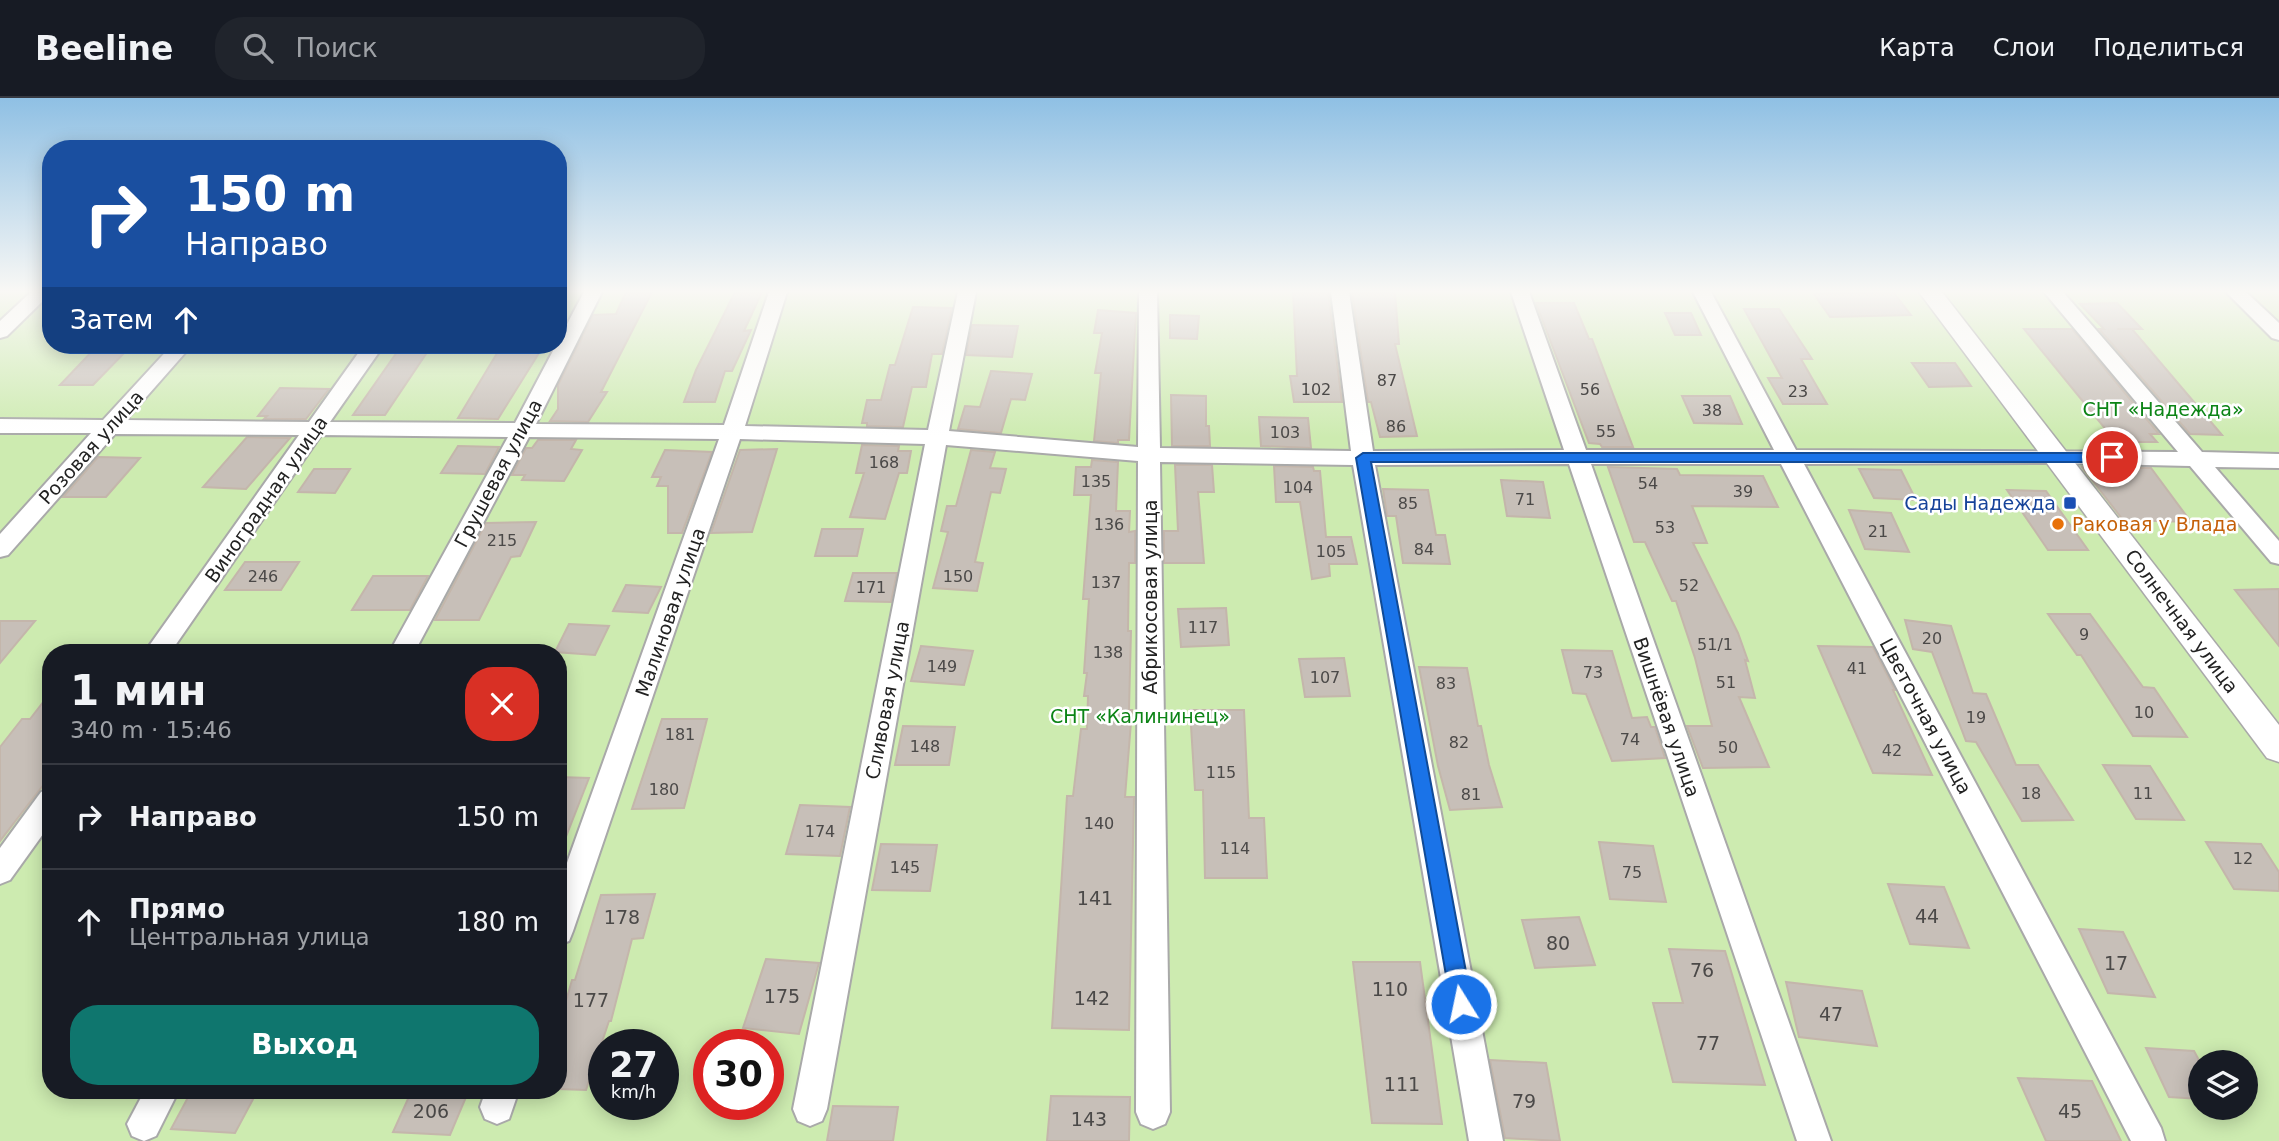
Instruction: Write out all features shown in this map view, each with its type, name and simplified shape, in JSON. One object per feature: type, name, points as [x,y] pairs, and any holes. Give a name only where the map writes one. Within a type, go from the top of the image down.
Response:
[{"type":"street","name":"Малиновая улица","points":[[567,905],[762,341]]},
{"type":"street","name":"Сливовая улица","points":[[810,1109],[957,341]]},
{"type":"street","name":"Абрикосовая улица","points":[[1148,341],[1153,1112]]},
{"type":"street","points":[[1347,341],[1363,458],[1486,1141]]},
{"type":"street","name":"Вишнёвая улица","points":[[1537,341],[1814,1141]]},
{"type":"street","name":"Цветочная улица","points":[[1728,341],[2149,1140]]},
{"type":"street","name":"Солнечная улица","points":[[1968,341],[2279,749]]},
{"type":"street","points":[[2094,341],[2279,556]]},
{"type":"street","name":"Розовая улица","points":[[0,549],[174,354]]},
{"type":"street","name":"Виноградная улица","points":[[162,644],[368,354]]},
{"type":"street","name":"Грушевая улица","points":[[406,644],[561,354]]},
{"type":"street","points":[[0,426],[732,432],[937,437],[1149,455],[1363,458],[2057,456],[2279,461]]},
{"type":"street","points":[[0,871],[42,813]]},
{"type":"street","points":[[144,1124],[158,1099]]},
{"type":"green space","name":"СНТ «Калининец»","points":[[0,341],[42,341],[42,354],[567,354],[567,341],[2279,341],[2279,1141],[0,1141]]},
{"type":"building","points":[[580,341],[627,341],[601,392],[607,392],[588,422],[550,421],[558,409],[558,385]]},
{"type":"building","points":[[711,341],[746,341],[732,371],[725,371],[715,402],[684,402]]},
{"type":"building","points":[[903,341],[945,341],[942,354],[932,354],[926,387],[912,387],[903,427],[867,426],[867,423],[862,423],[867,400],[881,400],[890,365],[895,365]]},
{"type":"building","points":[[969,341],[1015,341],[1012,357],[966,355]]},
{"type":"building","points":[[1101,341],[1134,341],[1129,440],[1118,440],[1118,443],[1094,441],[1101,373],[1095,373]]},
{"type":"building","points":[[1295,341],[1334,341],[1342,402],[1294,402],[1290,376],[1297,376]]},
{"type":"building","points":[[1359,341],[1399,341],[1399,344],[1395,344],[1417,436],[1380,437],[1371,402],[1368,402]]},
{"type":"building","points":[[1550,341],[1593,341],[1633,447],[1602,447],[1600,444],[1589,443]]},
{"type":"building","points":[[1761,341],[1800,341],[1812,359],[1801,359],[1827,404],[1783,404],[1768,378],[1782,378]]},
{"type":"building","points":[[2034,341],[2082,341],[2159,434],[2150,434],[2157,442],[2116,442]]},
{"type":"building","points":[[2109,341],[2142,341],[2222,435],[2190,434]]},
{"type":"building","points":[[89,354],[123,354],[93,385],[60,385]]},
{"type":"building","points":[[396,354],[426,354],[385,415],[353,415]]},
{"type":"building","points":[[497,354],[538,354],[498,419],[458,418]]},
{"type":"building","points":[[1912,363],[1955,363],[1971,386],[1929,387]]},
{"type":"building","points":[[991,371],[1032,374],[1025,400],[1011,399],[1001,433],[958,429],[965,406],[980,407]]},
{"type":"building","points":[[280,388],[329,389],[306,419],[264,419],[267,416],[258,416]]},
{"type":"building","points":[[1171,395],[1206,396],[1206,426],[1209,426],[1210,446],[1172,446]]},
{"type":"building","points":[[1682,396],[1730,396],[1742,424],[1694,423]]},
{"type":"building","points":[[1259,417],[1308,418],[1311,448],[1261,446]]},
{"type":"building","points":[[247,437],[290,438],[246,489],[203,487]]},
{"type":"building","points":[[538,440],[576,440],[571,449],[582,450],[564,481],[522,480],[525,475],[512,475],[526,448],[532,448]]},
{"type":"building","points":[[862,445],[899,446],[898,451],[911,451],[907,473],[899,473],[885,519],[850,517],[864,473],[856,473]]},
{"type":"building","points":[[458,446],[499,447],[485,474],[441,473]]},
{"type":"building","points":[[777,449],[752,532],[711,533],[740,450]]},
{"type":"building","points":[[665,450],[712,452],[682,533],[668,533],[668,486],[657,486],[661,477],[652,477]]},
{"type":"building","points":[[971,450],[995,452],[990,468],[1006,469],[1000,493],[991,492],[975,562],[983,563],[977,591],[933,588],[948,532],[941,531],[947,506],[956,506]]},
{"type":"building","points":[[98,457],[140,458],[106,497],[63,497]]},
{"type":"building","points":[[1092,460],[1118,462],[1116,511],[1130,511],[1129,532],[1135,531],[1135,563],[1129,563],[1129,710],[1132,710],[1125,797],[1134,797],[1129,1030],[1052,1028],[1067,796],[1073,796],[1081,729],[1087,729],[1088,696],[1084,696],[1087,673],[1084,673],[1089,599],[1083,599],[1091,495],[1074,495],[1076,467],[1091,467]]},
{"type":"building","points":[[1175,465],[1212,465],[1214,492],[1198,492],[1204,563],[1164,563],[1164,531],[1178,531]]},
{"type":"building","points":[[1274,466],[1313,467],[1314,471],[1320,471],[1326,537],[1351,537],[1357,564],[1329,564],[1330,576],[1312,579],[1300,502],[1276,502]]},
{"type":"building","points":[[1608,467],[1677,469],[1680,475],[1763,476],[1778,507],[1692,506],[1707,543],[1693,543],[1738,633],[1748,661],[1745,660],[1755,698],[1739,697],[1769,767],[1703,768],[1687,726],[1712,726],[1695,658],[1676,601],[1672,601],[1645,542],[1634,542]]},
{"type":"building","points":[[2082,467],[2151,468],[2191,522],[2123,520]]},
{"type":"building","points":[[314,469],[350,469],[335,493],[298,492]]},
{"type":"building","points":[[1859,469],[1901,470],[1916,500],[1874,498]]},
{"type":"building","points":[[1501,480],[1543,482],[1550,518],[1507,516]]},
{"type":"building","points":[[1383,489],[1428,490],[1436,535],[1445,535],[1450,564],[1403,563],[1396,516],[1387,516]]},
{"type":"building","points":[[2007,490],[2046,491],[2088,550],[2048,550]]},
{"type":"building","points":[[1849,510],[1891,513],[1909,552],[1865,549]]},
{"type":"building","points":[[536,522],[520,556],[511,557],[479,620],[435,620],[486,523]]},
{"type":"building","points":[[822,529],[863,529],[857,556],[815,556]]},
{"type":"building","points":[[245,562],[299,562],[281,590],[225,590]]},
{"type":"building","points":[[853,573],[897,573],[891,602],[845,601]]},
{"type":"building","points":[[373,576],[428,576],[410,610],[352,610]]},
{"type":"building","points":[[626,585],[661,587],[648,613],[613,611]]},
{"type":"building","points":[[2279,589],[2279,646],[2235,590]]},
{"type":"building","points":[[1226,608],[1229,645],[1181,647],[1178,609]]},
{"type":"building","points":[[2048,614],[2090,614],[2143,687],[2154,688],[2187,737],[2133,736],[2081,655],[2077,655]]},
{"type":"building","points":[[1905,620],[1951,626],[1973,693],[1986,694],[2016,765],[2038,765],[2073,820],[2022,821],[1976,742],[1966,741],[1932,652],[1913,649]]},
{"type":"building","points":[[0,621],[35,621],[0,663]]},
{"type":"building","points":[[569,624],[609,626],[595,655],[567,653],[567,644],[559,644]]},
{"type":"building","points":[[921,646],[973,651],[964,685],[911,681]]},
{"type":"building","points":[[1818,646],[1873,647],[1932,775],[1873,773]]},
{"type":"building","points":[[1562,650],[1612,651],[1632,718],[1647,717],[1651,727],[1655,727],[1665,758],[1612,761],[1586,694],[1573,693]]},
{"type":"building","points":[[1344,658],[1350,696],[1305,697],[1299,659]]},
{"type":"building","points":[[1419,667],[1467,668],[1478,726],[1481,726],[1502,807],[1450,810],[1438,766]]},
{"type":"building","points":[[42,704],[42,787],[0,841],[0,747],[22,719],[30,719]]},
{"type":"building","points":[[1190,710],[1244,710],[1249,818],[1264,818],[1267,878],[1205,878],[1203,790],[1195,790]]},
{"type":"building","points":[[662,719],[707,719],[684,808],[632,809]]},
{"type":"building","points":[[903,726],[955,727],[949,765],[895,765]]},
{"type":"building","points":[[2103,765],[2150,766],[2184,820],[2136,819]]},
{"type":"building","points":[[567,777],[589,778],[567,834]]},
{"type":"building","points":[[800,805],[850,807],[840,856],[786,854]]},
{"type":"building","points":[[1599,842],[1653,846],[1666,902],[1610,899]]},
{"type":"building","points":[[2206,842],[2261,844],[2279,872],[2279,891],[2234,889]]},
{"type":"building","points":[[881,844],[937,845],[930,891],[872,890]]},
{"type":"building","points":[[1888,884],[1944,887],[1969,948],[1910,944]]},
{"type":"building","points":[[655,894],[643,938],[632,939],[611,1021],[606,1029],[588,1029],[586,1090],[567,1089],[567,998],[572,980],[575,980],[601,895]]},
{"type":"building","points":[[1579,917],[1595,965],[1535,968],[1522,920]]},
{"type":"building","points":[[2079,929],[2123,932],[2155,997],[2108,993]]},
{"type":"building","points":[[1669,949],[1725,951],[1765,1085],[1673,1082],[1653,1003],[1683,1003]]},
{"type":"building","points":[[766,959],[819,963],[799,1034],[784,1032],[784,1029],[743,1028]]},
{"type":"building","points":[[1353,962],[1420,962],[1442,1124],[1372,1123]]},
{"type":"building","points":[[1786,982],[1862,991],[1877,1046],[1799,1037]]},
{"type":"building","points":[[2146,1048],[2188,1051],[2188,1098],[2169,1097]]},
{"type":"building","points":[[1490,1060],[1546,1063],[1560,1141],[1505,1138]]},
{"type":"building","points":[[2018,1078],[2092,1081],[2121,1141],[2046,1141]]},
{"type":"building","points":[[1051,1096],[1130,1097],[1129,1141],[1047,1141]]},
{"type":"building","points":[[187,1099],[253,1099],[235,1133],[171,1129]]},
{"type":"building","points":[[408,1099],[465,1099],[450,1135],[393,1132]]},
{"type":"building","points":[[833,1106],[898,1107],[893,1141],[827,1141]]},
{"type":"place","name":"Сады Надежда","points":[[2070,503]]},
{"type":"place","name":"Раковая у Влада","points":[[2058,524]]},
{"type":"route","points":[[1461,1004],[1363,458],[2112,457]]},
{"type":"park label","name":"СНТ «Надежда»","points":[[2163,409]]}]
